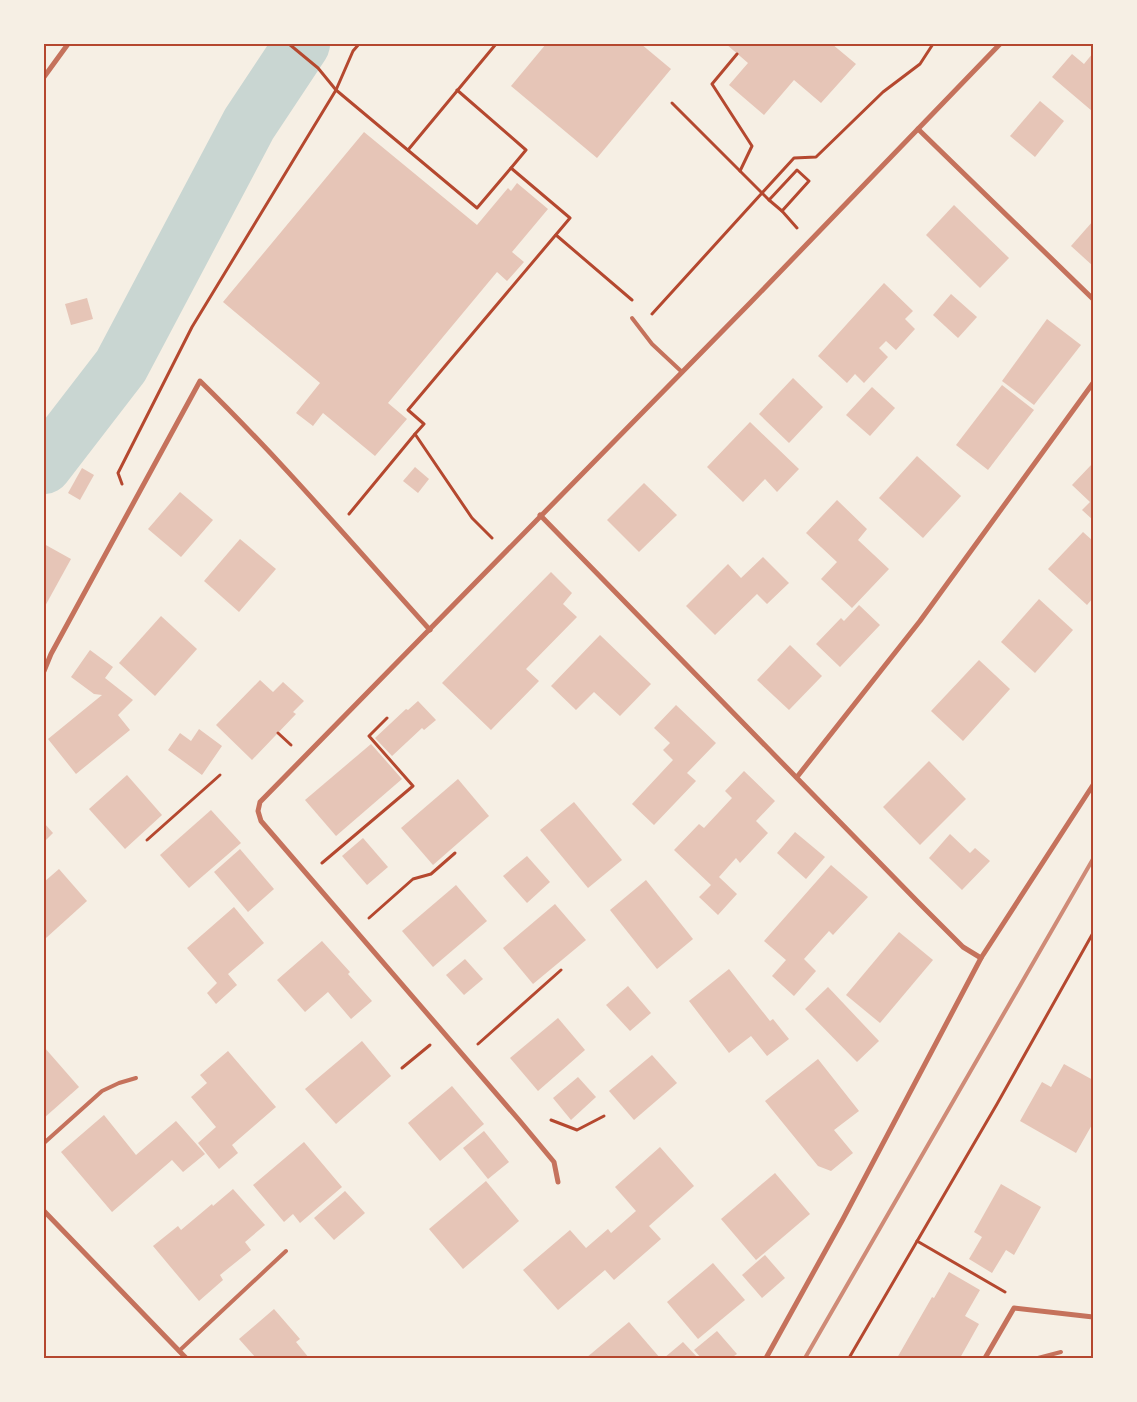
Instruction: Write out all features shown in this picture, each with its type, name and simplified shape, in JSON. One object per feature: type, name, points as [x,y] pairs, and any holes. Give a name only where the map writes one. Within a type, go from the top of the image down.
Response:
[{"type":"street","points":[[44,77],[68,44]]},
{"type":"street","points":[[558,1182],[554,1162],[261,821],[258,811],[260,802],[810,241],[1000,44]]},
{"type":"street","points":[[918,129],[1093,299]]},
{"type":"street","points":[[44,671],[51,654],[200,381],[236,416],[430,630]]},
{"type":"street","points":[[797,777],[920,620],[1093,383]]},
{"type":"street","points":[[540,515],[957,941],[981,958]]},
{"type":"street","points":[[766,1358],[843,1219],[981,958],[1093,784]]},
{"type":"street","points":[[44,1211],[186,1358]]},
{"type":"street","points":[[985,1358],[1014,1308],[1093,1317]]},
{"type":"lane","points":[[632,318],[652,344],[682,372]]},
{"type":"lane","points":[[44,1143],[102,1091],[119,1082],[136,1078]]},
{"type":"lane","points":[[179,1351],[286,1251]]},
{"type":"lane","points":[[1038,1358],[1061,1352]]},
{"type":"path","points":[[289,44],[318,68],[336,90],[477,208],[526,150],[458,90]]},
{"type":"path","points":[[132,505],[118,473],[192,327],[336,90],[353,51],[359,44]]},
{"type":"path","points":[[408,150],[496,44]]},
{"type":"path","points":[[650,315],[794,158],[816,157],[883,92],[920,64],[933,44]]},
{"type":"path","points":[[737,54],[712,84],[752,146],[740,172]]},
{"type":"path","points":[[672,102],[810,241]]},
{"type":"path","points":[[338,528],[424,424],[408,410],[570,218],[511,168]]},
{"type":"path","points":[[769,200],[797,170],[809,181],[782,211]]},
{"type":"path","points":[[556,235],[636,303]]},
{"type":"path","points":[[416,434],[472,518],[505,552]]},
{"type":"path","points":[[308,875],[413,786],[369,736],[387,718]]},
{"type":"path","points":[[147,840],[220,775]]},
{"type":"path","points":[[356,930],[413,879],[431,874],[455,853]]},
{"type":"path","points":[[849,1358],[1093,934]]},
{"type":"path","points":[[464,1056],[561,970]]},
{"type":"path","points":[[402,1068],[444,1033]]},
{"type":"path","points":[[551,1120],[577,1130],[604,1116]]},
{"type":"path","points":[[917,1241],[1004,1290],[1014,1308]]},
{"type":"building","points":[[546,44],[641,44],[671,69],[597,158],[511,86]]},
{"type":"building","points":[[726,44],[832,44],[856,64],[821,103],[794,80],[764,115],[729,85],[748,63]]},
{"type":"building","points":[[1093,53],[1092,111],[1052,77],[1072,54],[1084,64]]},
{"type":"building","points":[[1040,101],[1064,121],[1035,157],[1010,136]]},
{"type":"building","points":[[364,132],[477,225],[508,188],[511,191],[517,183],[548,209],[512,252],[524,262],[507,281],[497,272],[388,403],[407,419],[375,456],[323,413],[313,426],[296,413],[320,383],[223,302]]},
{"type":"building","points":[[954,205],[1009,258],[980,288],[926,235]]},
{"type":"building","points":[[1093,221],[1093,266],[1071,246]]},
{"type":"building","points":[[884,283],[913,311],[905,319],[915,329],[896,350],[886,341],[879,348],[888,357],[864,383],[855,374],[847,383],[818,356]]},
{"type":"building","points":[[951,294],[977,317],[958,338],[933,315]]},
{"type":"building","points":[[87,298],[93,319],[71,325],[65,304]]},
{"type":"building","points":[[1047,319],[1081,345],[1034,405],[1002,381]]},
{"type":"building","points":[[793,378],[823,407],[789,443],[759,414]]},
{"type":"building","points":[[1002,385],[1034,410],[988,470],[956,445]]},
{"type":"building","points":[[872,387],[895,408],[870,436],[846,415]]},
{"type":"building","points":[[750,422],[799,469],[777,492],[765,479],[743,502],[707,467]]},
{"type":"building","points":[[917,456],[961,496],[923,538],[879,498]]},
{"type":"building","points":[[1093,463],[1093,520],[1082,510],[1090,502],[1072,485]]},
{"type":"building","points":[[415,467],[429,479],[418,493],[403,481]]},
{"type":"building","points":[[82,468],[94,475],[80,500],[68,493]]},
{"type":"building","points":[[644,483],[677,515],[639,552],[607,520]]},
{"type":"building","points":[[180,492],[213,520],[181,557],[148,529]]},
{"type":"building","points":[[837,500],[867,529],[858,540],[889,569],[852,608],[821,579],[837,562],[806,533]]},
{"type":"building","points":[[1083,532],[1093,541],[1093,598],[1087,605],[1048,569]]},
{"type":"building","points":[[240,539],[276,569],[239,612],[204,581]]},
{"type":"building","points":[[44,544],[71,559],[44,608]]},
{"type":"building","points":[[763,557],[789,583],[767,604],[757,594],[715,635],[686,606],[728,564],[741,578]]},
{"type":"building","points":[[551,572],[572,593],[563,604],[577,617],[526,669],[539,681],[491,730],[442,683]]},
{"type":"building","points":[[1039,599],[1073,630],[1035,673],[1001,642]]},
{"type":"building","points":[[859,605],[880,625],[840,667],[816,644],[841,618],[844,621]]},
{"type":"building","points":[[161,616],[197,649],[155,696],[119,663]]},
{"type":"building","points":[[600,635],[651,684],[620,716],[594,692],[576,710],[551,686]]},
{"type":"building","points":[[790,645],[822,676],[789,710],[757,680]]},
{"type":"building","points":[[90,650],[113,667],[105,678],[133,700],[118,715],[130,730],[76,774],[48,739],[102,695],[94,694],[71,677]]},
{"type":"building","points":[[979,660],[1010,689],[963,741],[931,711]]},
{"type":"building","points":[[260,680],[273,692],[283,682],[304,701],[293,712],[296,714],[252,760],[216,725]]},
{"type":"building","points":[[418,701],[436,720],[424,730],[422,728],[392,756],[375,738],[406,709],[408,710]]},
{"type":"building","points":[[676,705],[716,743],[687,773],[696,781],[654,825],[632,804],[673,760],[663,750],[670,743],[654,728]]},
{"type":"building","points":[[199,729],[222,746],[202,775],[168,750],[180,733],[191,741]]},
{"type":"building","points":[[371,744],[402,779],[336,836],[305,800]]},
{"type":"building","points":[[929,761],[966,799],[920,845],[883,807]]},
{"type":"building","points":[[744,771],[775,801],[756,821],[768,833],[740,863],[736,858],[719,877],[737,894],[718,915],[699,897],[711,885],[674,850],[699,824],[704,828],[732,798],[725,791]]},
{"type":"building","points":[[127,775],[162,815],[125,849],[89,809]]},
{"type":"building","points":[[458,779],[489,816],[433,865],[401,828]]},
{"type":"building","points":[[574,802],[622,860],[588,888],[540,830]]},
{"type":"building","points":[[211,810],[241,843],[189,888],[160,855]]},
{"type":"building","points":[[44,823],[53,833],[44,842]]},
{"type":"building","points":[[795,832],[825,857],[806,879],[777,853]]},
{"type":"building","points":[[950,834],[970,853],[975,848],[990,861],[962,890],[929,858]]},
{"type":"building","points":[[363,838],[388,867],[367,885],[342,856]]},
{"type":"building","points":[[240,849],[274,889],[248,912],[214,872]]},
{"type":"building","points":[[527,856],[550,882],[527,903],[503,876]]},
{"type":"building","points":[[831,865],[868,897],[833,935],[829,931],[804,959],[816,971],[794,996],[772,976],[786,960],[764,941]]},
{"type":"building","points":[[59,869],[87,901],[46,938],[44,936],[44,882]]},
{"type":"building","points":[[646,880],[693,939],[657,969],[610,910]]},
{"type":"building","points":[[456,885],[487,921],[433,967],[402,931]]},
{"type":"building","points":[[555,904],[586,940],[533,984],[503,948]]},
{"type":"building","points":[[234,907],[264,943],[228,974],[237,985],[216,1004],[207,993],[217,983],[187,948]]},
{"type":"building","points":[[899,932],[933,960],[880,1023],[846,995]]},
{"type":"building","points":[[322,941],[350,972],[348,974],[372,1001],[351,1019],[328,992],[305,1012],[277,980]]},
{"type":"building","points":[[465,959],[483,979],[464,995],[446,975]]},
{"type":"building","points":[[729,969],[770,1021],[773,1019],[789,1039],[767,1056],[751,1036],[729,1053],[689,1001]]},
{"type":"building","points":[[628,986],[651,1013],[630,1031],[606,1005]]},
{"type":"building","points":[[828,987],[879,1041],[857,1062],[805,1009]]},
{"type":"building","points":[[558,1018],[585,1050],[538,1091],[510,1058]]},
{"type":"building","points":[[362,1041],[391,1076],[336,1124],[305,1089]]},
{"type":"building","points":[[44,1047],[79,1087],[44,1118]]},
{"type":"building","points":[[228,1051],[276,1107],[232,1145],[238,1153],[219,1169],[198,1143],[216,1127],[191,1097],[207,1083],[200,1075]]},
{"type":"building","points":[[652,1055],[677,1083],[634,1120],[609,1091]]},
{"type":"building","points":[[818,1059],[859,1111],[834,1130],[853,1153],[831,1171],[818,1166],[765,1101]]},
{"type":"building","points":[[1064,1064],[1093,1080],[1093,1123],[1076,1153],[1020,1121],[1042,1082],[1051,1087]]},
{"type":"building","points":[[578,1077],[596,1097],[571,1120],[553,1098]]},
{"type":"building","points":[[452,1086],[484,1124],[440,1161],[408,1123]]},
{"type":"building","points":[[104,1115],[136,1155],[176,1121],[205,1154],[183,1172],[172,1160],[112,1212],[61,1152]]},
{"type":"building","points":[[484,1131],[509,1162],[488,1179],[463,1148]]},
{"type":"building","points":[[304,1142],[342,1187],[300,1223],[293,1214],[284,1222],[253,1185]]},
{"type":"building","points":[[660,1147],[694,1186],[649,1226],[661,1239],[614,1280],[605,1270],[558,1310],[523,1270],[570,1230],[586,1248],[608,1229],[611,1233],[636,1211],[615,1187]]},
{"type":"building","points":[[775,1173],[810,1214],[756,1260],[721,1219]]},
{"type":"building","points":[[486,1181],[519,1221],[463,1269],[429,1229]]},
{"type":"building","points":[[1001,1184],[1041,1207],[1014,1255],[1006,1250],[992,1273],[969,1259],[982,1237],[974,1232]]},
{"type":"building","points":[[233,1189],[265,1225],[245,1242],[251,1250],[220,1275],[223,1280],[199,1301],[153,1246],[178,1226],[181,1230]]},
{"type":"building","points":[[345,1191],[365,1213],[334,1240],[314,1218]]},
{"type":"building","points":[[765,1255],[785,1278],[762,1298],[742,1275]]},
{"type":"building","points":[[713,1263],[745,1300],[698,1339],[667,1302]]},
{"type":"building","points":[[949,1272],[980,1290],[965,1316],[979,1324],[960,1358],[897,1358],[932,1297],[934,1298]]},
{"type":"building","points":[[274,1309],[300,1339],[296,1342],[309,1358],[256,1358],[239,1339]]},
{"type":"building","points":[[629,1322],[660,1358],[586,1358]]},
{"type":"building","points":[[717,1331],[737,1354],[731,1358],[701,1358],[694,1350]]},
{"type":"building","points":[[683,1342],[698,1358],[664,1358]]},
{"type":"waterway","points":[[44,466],[121,366],[249,124],[302,44]]},
{"type":"railway","points":[[805,1358],[1093,859]]}]
